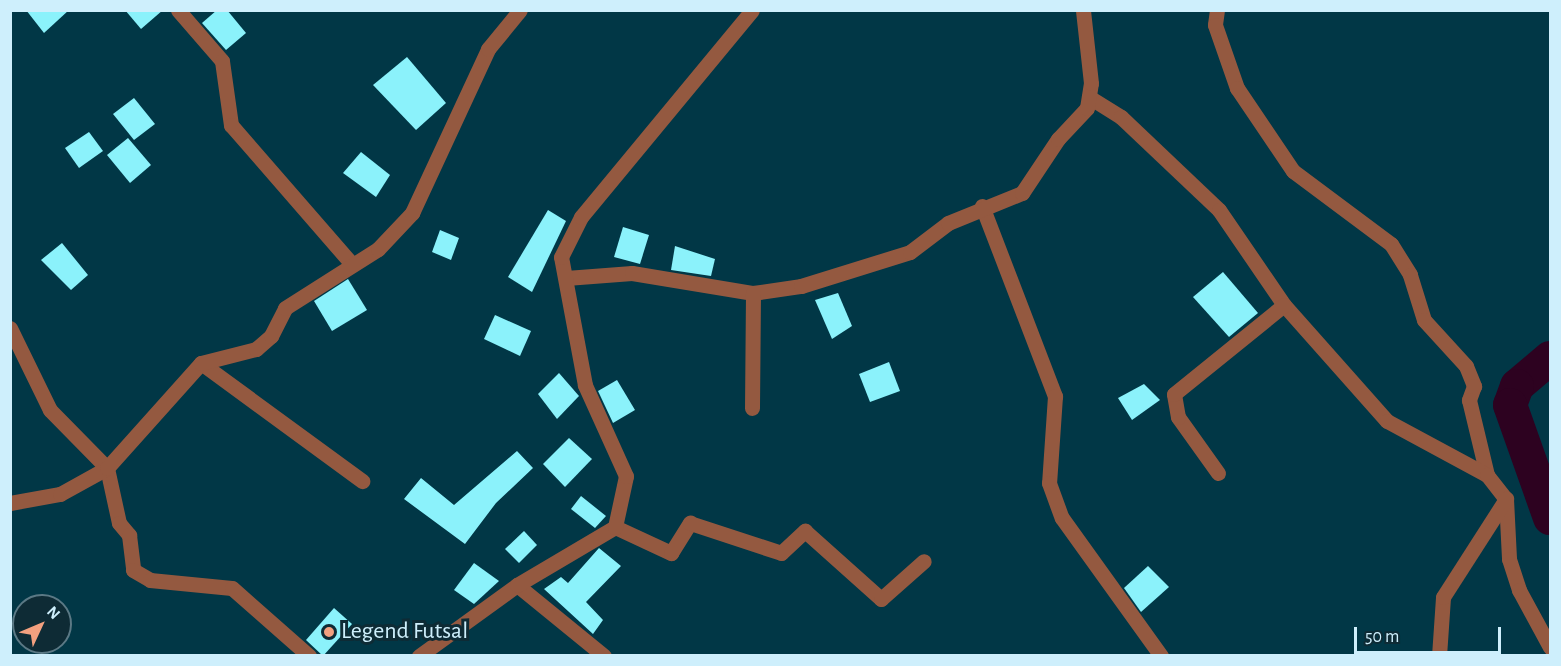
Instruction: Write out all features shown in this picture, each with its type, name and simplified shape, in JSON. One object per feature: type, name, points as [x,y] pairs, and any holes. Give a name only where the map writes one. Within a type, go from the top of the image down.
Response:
[{"type":"street","points":[[178,10],[222,61],[231,125],[352,264]]},
{"type":"street","points":[[10,503],[60,494],[107,468],[201,363],[256,349],[271,336],[285,308],[378,249],[412,213],[488,49],[520,10]]},
{"type":"street","points":[[419,656],[517,585],[615,527],[626,476],[585,385],[561,257],[580,217],[752,10]]},
{"type":"street","points":[[566,278],[632,273],[753,292],[801,286],[910,252],[982,206],[1022,193],[1058,139],[1087,108],[1089,97],[1083,10]]},
{"type":"street","points":[[1217,10],[1215,25],[1237,88],[1293,171],[1391,244],[1410,275],[1424,320],[1466,366],[1474,386],[1469,400],[1487,474],[1506,499],[1509,559],[1518,590],[1551,647]]},
{"type":"street","points":[[1089,97],[1121,117],[1194,182],[1219,210],[1284,305],[1387,421],[1487,474]]},
{"type":"street","points":[[982,206],[1055,396],[1049,483],[1062,518],[1161,656]]},
{"type":"street","points":[[752,408],[753,292]]},
{"type":"street","points":[[1218,473],[1178,417],[1174,394],[1284,305]]},
{"type":"street","points":[[10,327],[50,410],[107,468],[134,570],[150,580],[232,588],[309,656]]},
{"type":"street","points":[[201,363],[362,481]]},
{"type":"street","points":[[1438,656],[1443,597],[1506,499]]},
{"type":"street","points":[[615,527],[671,553],[687,524],[713,526],[781,553],[804,531],[881,599],[924,561]]},
{"type":"street","points":[[517,585],[604,656]]},
{"type":"building","points":[[26,10],[69,10],[44,33]]},
{"type":"building","points":[[125,10],[163,10],[141,29]]},
{"type":"building","points":[[217,10],[227,10],[246,33],[226,50],[202,23]]},
{"type":"building","points":[[407,57],[446,103],[416,130],[373,85]]},
{"type":"building","points":[[134,98],[155,124],[134,140],[113,114]]},
{"type":"building","points":[[89,132],[103,151],[79,168],[65,148]]},
{"type":"building","points":[[128,138],[151,165],[130,183],[107,155]]},
{"type":"building","points":[[361,152],[390,175],[376,197],[343,173]]},
{"type":"building","points":[[548,210],[566,221],[532,292],[508,277]]},
{"type":"building","points":[[623,227],[649,235],[640,264],[614,257]]},
{"type":"building","points":[[440,230],[459,238],[451,260],[432,252]]},
{"type":"building","points":[[62,243],[88,275],[71,290],[41,260]]},
{"type":"building","points":[[675,246],[715,259],[711,276],[671,270]]},
{"type":"building","points":[[1223,272],[1258,313],[1229,337],[1193,297]]},
{"type":"building","points":[[348,279],[367,310],[332,331],[314,301]]},
{"type":"building","points":[[838,293],[852,326],[832,339],[815,300]]},
{"type":"building","points":[[495,315],[531,331],[520,356],[484,339]]},
{"type":"building","points":[[889,362],[900,391],[870,402],[859,374]]},
{"type":"building","points":[[559,373],[579,396],[557,419],[538,394]]},
{"type":"building","points":[[617,380],[635,410],[613,423],[598,391]]},
{"type":"building","points":[[1144,384],[1160,400],[1132,420],[1118,398]]},
{"type":"building","points":[[569,438],[592,459],[565,487],[543,464]]},
{"type":"building","points":[[517,451],[533,468],[496,503],[465,544],[404,499],[421,478],[454,505]]},
{"type":"building","points":[[581,496],[606,516],[595,528],[571,509]]},
{"type":"building","points":[[524,531],[537,545],[519,563],[505,549]]},
{"type":"building","points":[[599,548],[621,566],[586,602],[603,620],[593,634],[544,589],[561,577],[568,583]]},
{"type":"building","points":[[474,563],[499,581],[474,604],[454,590]]},
{"type":"building","points":[[1148,566],[1169,587],[1141,612],[1124,588]]},
{"type":"building","name":"Legend Futsal","points":[[334,608],[352,624],[323,656],[306,640]]},
{"type":"waterway","points":[[1550,358],[1517,386],[1510,405],[1550,518]]},
{"type":"place","name":"Legend Futsal","points":[[329,632]]}]
